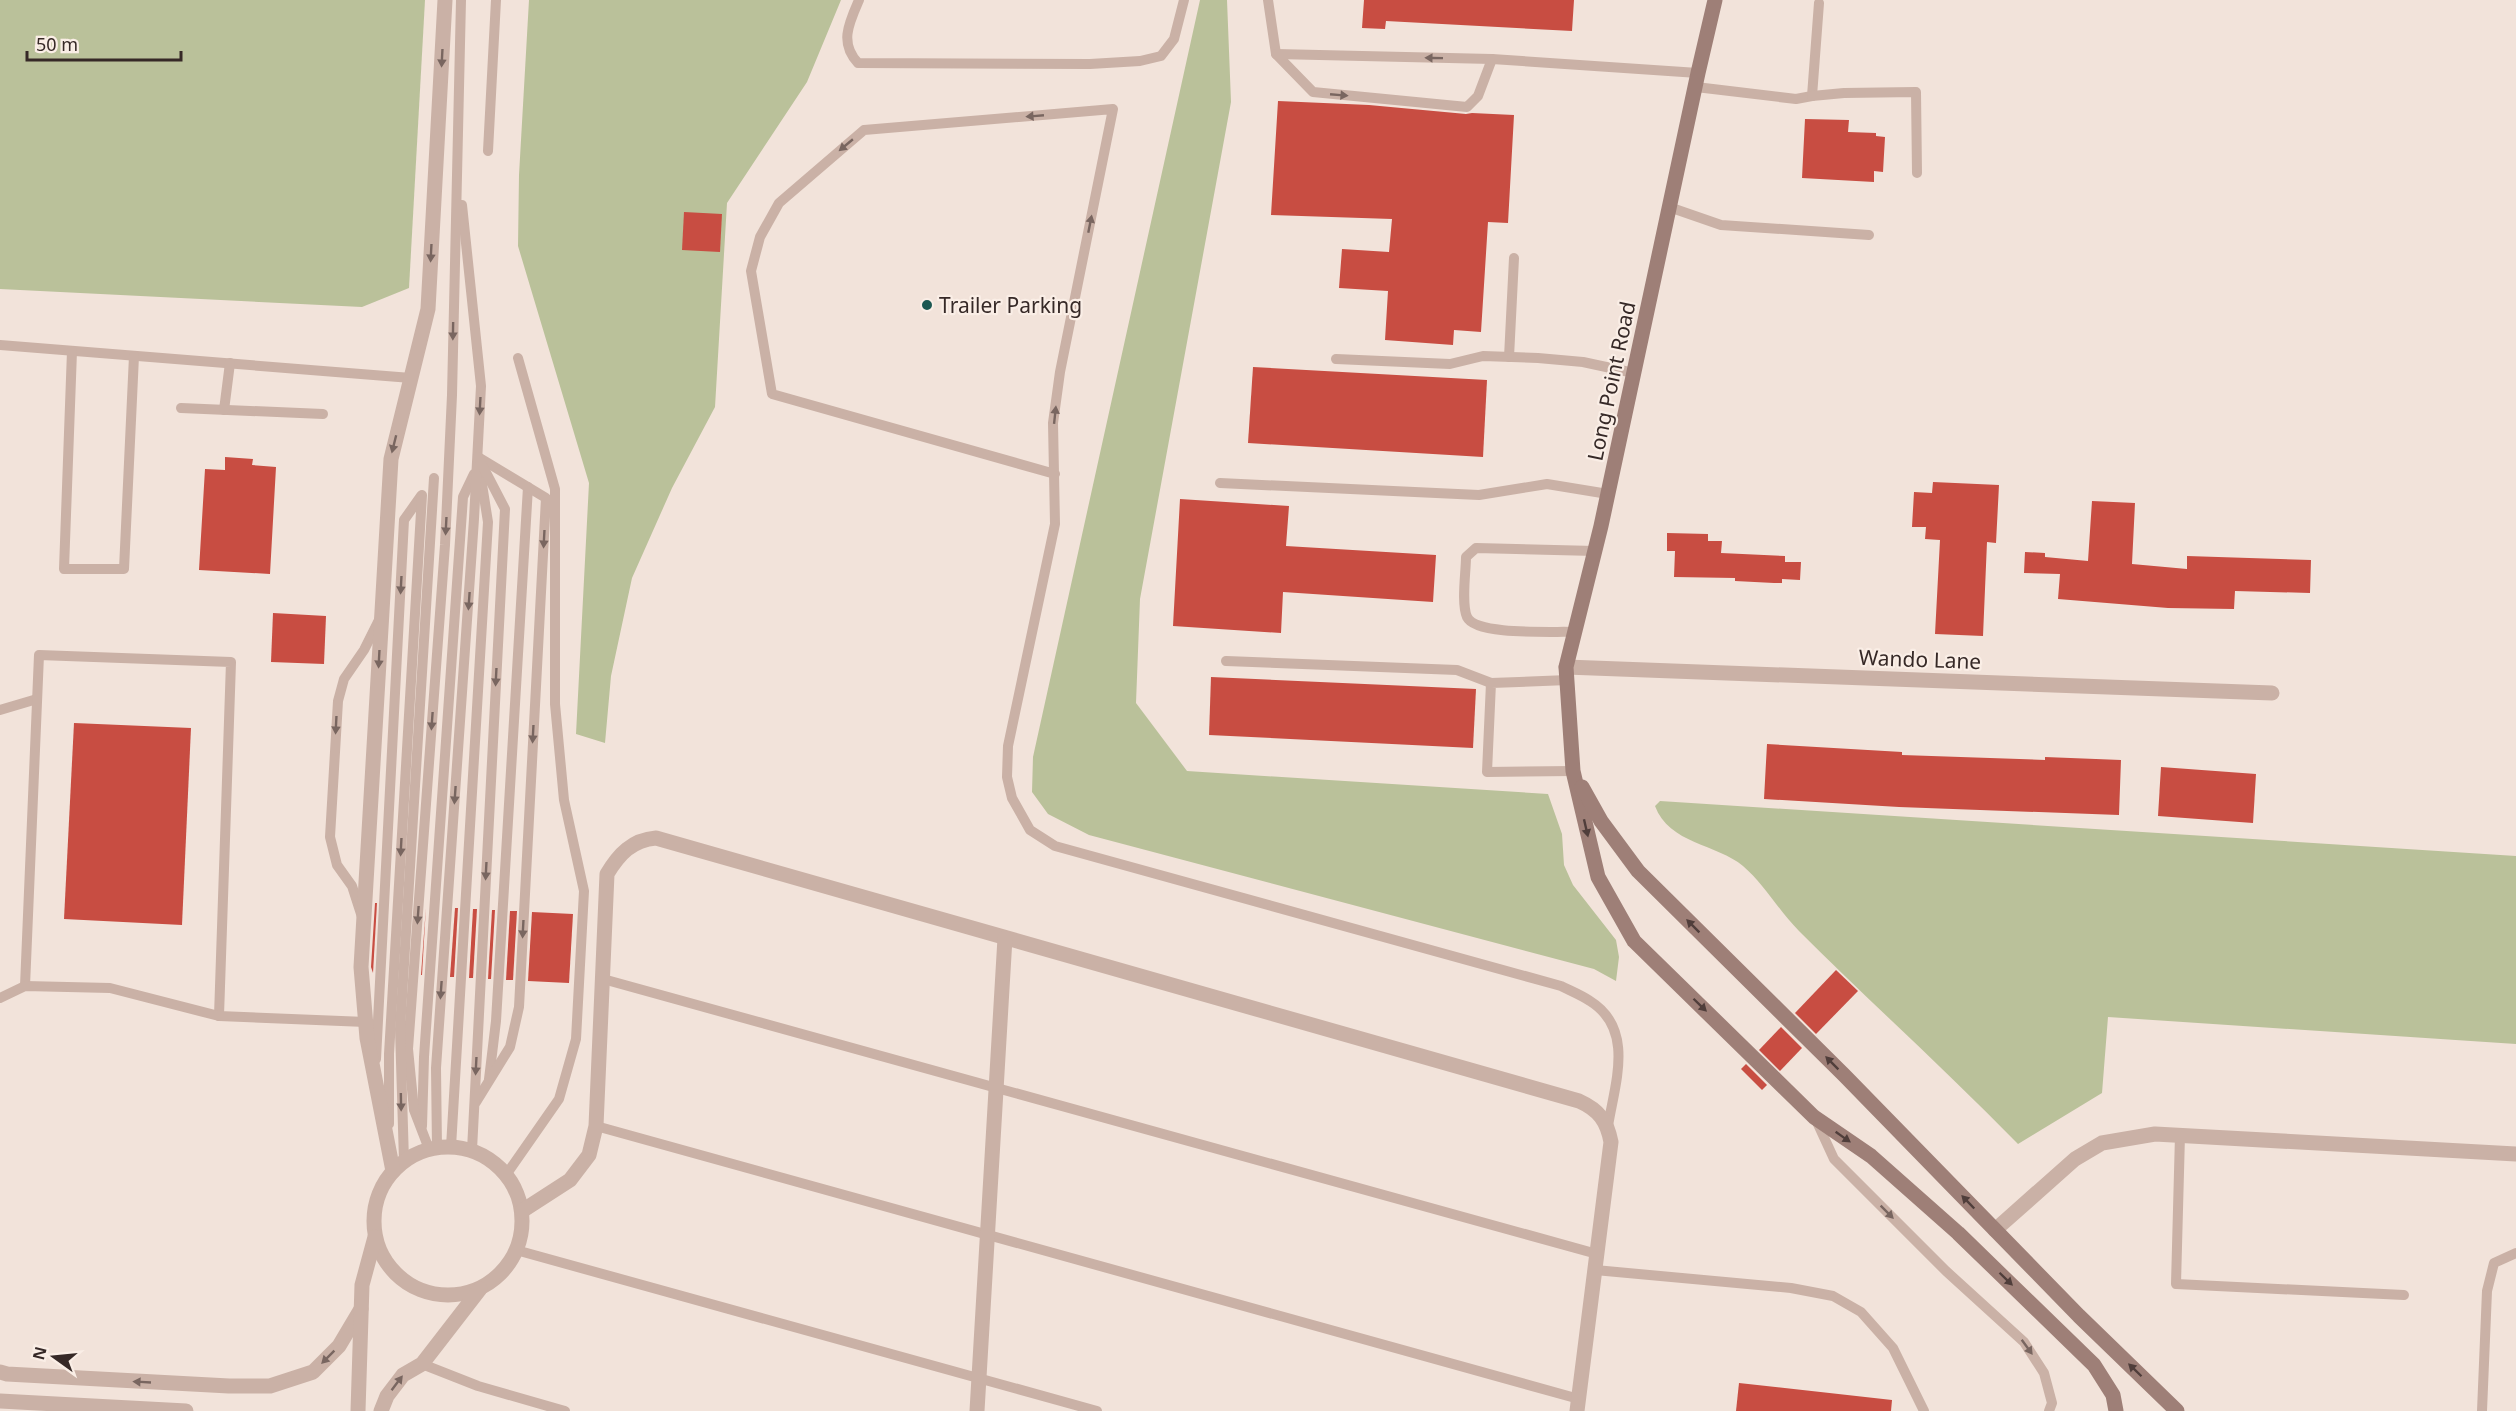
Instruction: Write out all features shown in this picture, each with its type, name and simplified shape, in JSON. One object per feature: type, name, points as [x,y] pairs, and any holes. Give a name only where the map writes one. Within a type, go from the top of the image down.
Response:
[{"type":"main road","name":"Long Point Road","points":[[1715,0],[1567,674],[1573,771],[1598,877],[1634,941],[1814,1116],[1871,1156],[1959,1233],[2094,1365],[2113,1395],[2116,1411]]},
{"type":"main road","points":[[1573,771],[1601,821],[1638,872],[1844,1075],[1995,1230],[2177,1411]]},
{"type":"street","points":[[399,1166],[389,1148],[375,1078],[366,1022],[361,967],[391,459],[428,309],[445,0]]},
{"type":"street","name":"Wando Lane","points":[[1567,674],[2272,693]]},
{"type":"street","points":[[522,1211],[570,1180],[588,1155],[596,1126],[607,874],[620,854],[642,840],[656,838],[1579,1101],[1594,1108],[1608,1126],[1611,1142],[1578,1405]]},
{"type":"street","points":[[977,1411],[1005,938]]},
{"type":"street","points":[[1995,1230],[2075,1159],[2102,1143],[2155,1134],[2516,1154]]},
{"type":"street","points":[[381,1411],[387,1396],[403,1375],[422,1364],[481,1288],[502,1272],[516,1250],[520,1237],[522,1211],[506,1175],[496,1164],[472,1150],[439,1148],[399,1166],[378,1195],[373,1223],[375,1237],[386,1263],[405,1283],[442,1296],[468,1293],[481,1288]]},
{"type":"street","points":[[357,1411],[362,1285],[375,1237]]},
{"type":"street","points":[[0,1372],[229,1386],[270,1386],[313,1372],[339,1346],[361,1309]]},
{"type":"street","points":[[0,1401],[186,1411]]},
{"type":"lane","points":[[439,1148],[422,1131],[414,1110],[408,1048],[445,544],[461,0]]},
{"type":"lane","points":[[488,151],[496,0]]},
{"type":"lane","points":[[859,0],[845,41],[851,55],[858,63],[1090,64],[1140,62],[1161,56],[1174,39],[1184,0]]},
{"type":"lane","points":[[1268,0],[1276,54],[1313,92],[1467,107],[1478,96],[1492,59]]},
{"type":"lane","points":[[1812,96],[1819,3]]},
{"type":"lane","points":[[1276,54],[1492,59],[1697,80],[1796,99],[1812,96],[1916,92],[1917,173]]},
{"type":"lane","points":[[1055,474],[772,394],[751,270],[760,237],[779,203],[864,130],[1113,110],[1060,372],[1053,423],[1055,474],[1055,524],[1008,746],[1007,777],[1012,798],[1030,830],[1055,846],[1561,986],[1592,1002],[1609,1018],[1619,1039],[1620,1060],[1608,1126]]},
{"type":"lane","points":[[439,1148],[436,1068],[481,386],[458,160]]},
{"type":"lane","points":[[1669,207],[1721,225],[1869,235]]},
{"type":"lane","points":[[1509,357],[1514,258]]},
{"type":"lane","points":[[0,345],[411,378]]},
{"type":"lane","points":[[72,351],[64,568],[124,569],[134,356]]},
{"type":"lane","points":[[1336,359],[1450,364],[1483,356],[1509,357],[1583,362],[1634,374]]},
{"type":"lane","points":[[506,1175],[559,1099],[576,1039],[584,891],[564,800],[555,704],[555,489],[518,358]]},
{"type":"lane","points":[[224,410],[230,363]]},
{"type":"lane","points":[[182,408],[323,414]]},
{"type":"lane","points":[[375,1078],[404,520],[449,457]]},
{"type":"lane","points":[[474,1104],[510,1047],[519,1007],[546,498],[477,463]]},
{"type":"lane","points":[[472,1150],[505,509],[477,463]]},
{"type":"lane","points":[[422,1131],[425,1045],[463,497],[477,463]]},
{"type":"lane","points":[[439,1148],[488,522],[477,463]]},
{"type":"lane","points":[[399,1166],[400,1029],[434,478]]},
{"type":"lane","points":[[1220,483],[1479,495],[1547,484],[1608,494]]},
{"type":"lane","points":[[488,1082],[496,1021],[528,487]]},
{"type":"lane","points":[[389,1148],[389,1054],[422,495]]},
{"type":"lane","points":[[1575,632],[1488,630],[1472,624],[1465,609],[1466,557],[1476,548],[1595,551]]},
{"type":"lane","points":[[363,922],[352,886],[337,865],[330,837],[338,701],[344,679],[364,650],[382,614]]},
{"type":"lane","points":[[25,986],[39,655],[231,662],[219,1016]]},
{"type":"lane","points":[[1226,661],[1457,670],[1491,683],[1567,674]]},
{"type":"lane","points":[[1491,683],[1487,772],[1573,771]]},
{"type":"lane","points":[[0,710],[37,699]]},
{"type":"lane","points":[[603,979],[1597,1254]]},
{"type":"lane","points":[[0,998],[25,986],[110,988],[219,1016],[366,1022]]},
{"type":"lane","points":[[1814,1116],[1834,1159],[1946,1271],[2024,1342],[2044,1373],[2052,1403],[2049,1411]]},
{"type":"lane","points":[[596,1126],[987,1234],[1578,1405]]},
{"type":"lane","points":[[2180,1135],[2176,1284],[2404,1295]]},
{"type":"lane","points":[[516,1250],[1097,1411]]},
{"type":"lane","points":[[2482,1411],[2487,1291],[2494,1263],[2516,1253]]},
{"type":"lane","points":[[1594,1270],[1791,1288],[1833,1296],[1862,1311],[1893,1348],[1924,1411]]},
{"type":"lane","points":[[422,1364],[478,1386],[565,1411]]},
{"type":"green space","points":[[0,0],[425,0],[409,288],[362,307],[0,289]]},
{"type":"green space","points":[[529,0],[841,0],[807,82],[727,203],[715,407],[672,488],[632,578],[611,676],[605,743],[576,734],[589,483],[518,246],[519,175]]},
{"type":"green space","points":[[1200,0],[1227,0],[1231,102],[1140,599],[1136,703],[1187,771],[1548,794],[1562,834],[1564,865],[1573,885],[1616,940],[1619,957],[1616,981],[1594,969],[1089,835],[1048,814],[1032,792],[1033,757]]},
{"type":"green space","points":[[1660,801],[2516,856],[2516,1044],[2108,1017],[2102,1093],[2018,1144],[1799,931],[1743,866],[1682,836],[1671,828],[1662,819],[1655,806]]},
{"type":"building","points":[[1364,0],[1574,0],[1572,31],[1386,21],[1385,29],[1362,28]]},
{"type":"building","points":[[1278,101],[1369,105],[1466,114],[1514,115],[1508,223],[1488,222],[1481,332],[1454,330],[1453,345],[1385,340],[1388,291],[1339,288],[1342,249],[1389,252],[1392,219],[1271,215]]},
{"type":"building","points":[[1805,119],[1849,120],[1848,132],[1876,133],[1876,136],[1885,137],[1883,172],[1874,171],[1874,182],[1802,178]]},
{"type":"building","points":[[684,212],[722,214],[720,252],[682,250]]},
{"type":"building","points":[[1253,367],[1487,380],[1483,457],[1248,443]]},
{"type":"building","points":[[225,457],[253,459],[252,465],[276,467],[270,574],[199,570],[205,469],[225,470]]},
{"type":"building","points":[[1933,482],[1999,485],[1996,543],[1987,542],[1983,636],[1935,634],[1940,540],[1925,539],[1926,527],[1912,527],[1914,492],[1932,493]]},
{"type":"building","points":[[1180,499],[1289,506],[1286,546],[1436,555],[1433,602],[1283,592],[1281,633],[1173,626]]},
{"type":"building","points":[[2092,501],[2135,503],[2132,564],[2187,569],[2187,556],[2311,560],[2310,593],[2235,591],[2234,609],[2168,608],[2058,599],[2060,574],[2024,573],[2025,552],[2045,553],[2045,557],[2088,561]]},
{"type":"building","points":[[1667,533],[1708,534],[1708,541],[1722,541],[1721,553],[1785,556],[1785,562],[1801,562],[1800,580],[1782,579],[1782,583],[1774,583],[1735,581],[1735,578],[1674,577],[1675,551],[1667,551]]},
{"type":"building","points":[[273,613],[326,616],[324,664],[271,662]]},
{"type":"building","points":[[1211,677],[1476,689],[1473,748],[1209,735]]},
{"type":"building","points":[[74,723],[191,728],[182,925],[64,919]]},
{"type":"building","points":[[1767,744],[1902,752],[1902,755],[2121,760],[2119,815],[1899,807],[1764,799]]},
{"type":"building","points":[[2161,767],[2256,774],[2253,823],[2158,816]]},
{"type":"building","points":[[375,903],[377,903],[373,973],[371,967]]},
{"type":"building","points":[[426,906],[422,975],[421,975]]},
{"type":"building","points":[[455,908],[458,908],[454,977],[450,977]]},
{"type":"building","points":[[473,909],[477,909],[473,978],[469,978]]},
{"type":"building","points":[[492,910],[495,910],[491,979],[488,979]]},
{"type":"building","points":[[510,911],[517,911],[513,980],[506,980]]},
{"type":"building","points":[[532,912],[573,914],[569,983],[528,981]]},
{"type":"building","points":[[1836,970],[1858,991],[1816,1034],[1795,1013]]},
{"type":"building","points":[[1781,1027],[1802,1048],[1780,1071],[1759,1050]]},
{"type":"building","points":[[1746,1064],[1767,1085],[1762,1090],[1741,1069]]},
{"type":"building","points":[[1739,1383],[1892,1400],[1891,1411],[1736,1411]]},
{"type":"place","name":"Trailer Parking","points":[[927,305]]}]
